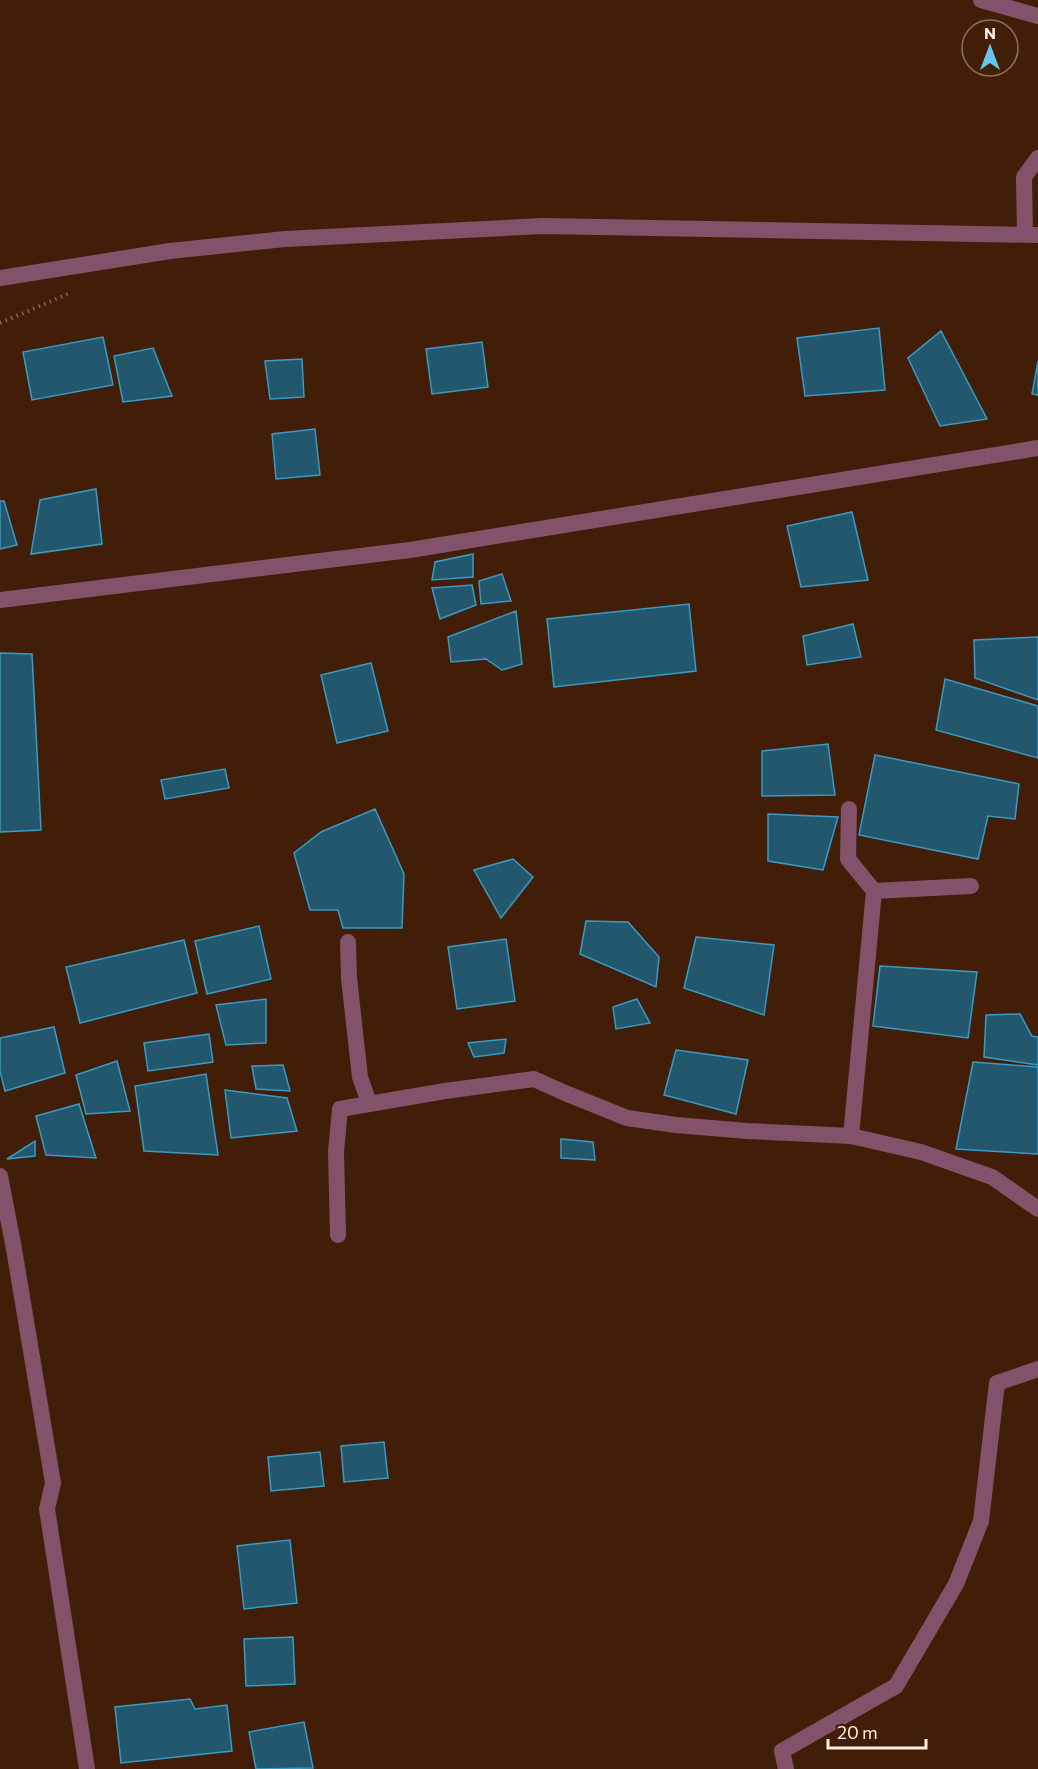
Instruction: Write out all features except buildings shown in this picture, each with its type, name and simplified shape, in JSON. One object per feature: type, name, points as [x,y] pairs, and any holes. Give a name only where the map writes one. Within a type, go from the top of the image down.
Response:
[{"type":"street","points":[[981,0],[1038,16]]},
{"type":"street","points":[[0,278],[170,251],[285,239],[543,226],[1034,236],[1024,177],[1038,158]]},
{"type":"street","points":[[0,600],[410,550],[1038,448]]},
{"type":"street","points":[[849,809],[848,859],[874,891],[851,1136]]},
{"type":"street","points":[[874,891],[971,886]]},
{"type":"street","points":[[348,942],[349,978],[360,1077],[369,1103]]},
{"type":"street","points":[[338,1235],[336,1152],[340,1109],[534,1079],[627,1118],[747,1131],[851,1136],[921,1152],[992,1178],[1038,1209]]},
{"type":"street","points":[[0,1176],[7,1249],[53,1483],[46,1509],[87,1769]]},
{"type":"street","points":[[786,1769],[782,1751],[896,1686],[956,1584],[981,1521],[997,1383],[1038,1369]]}]
